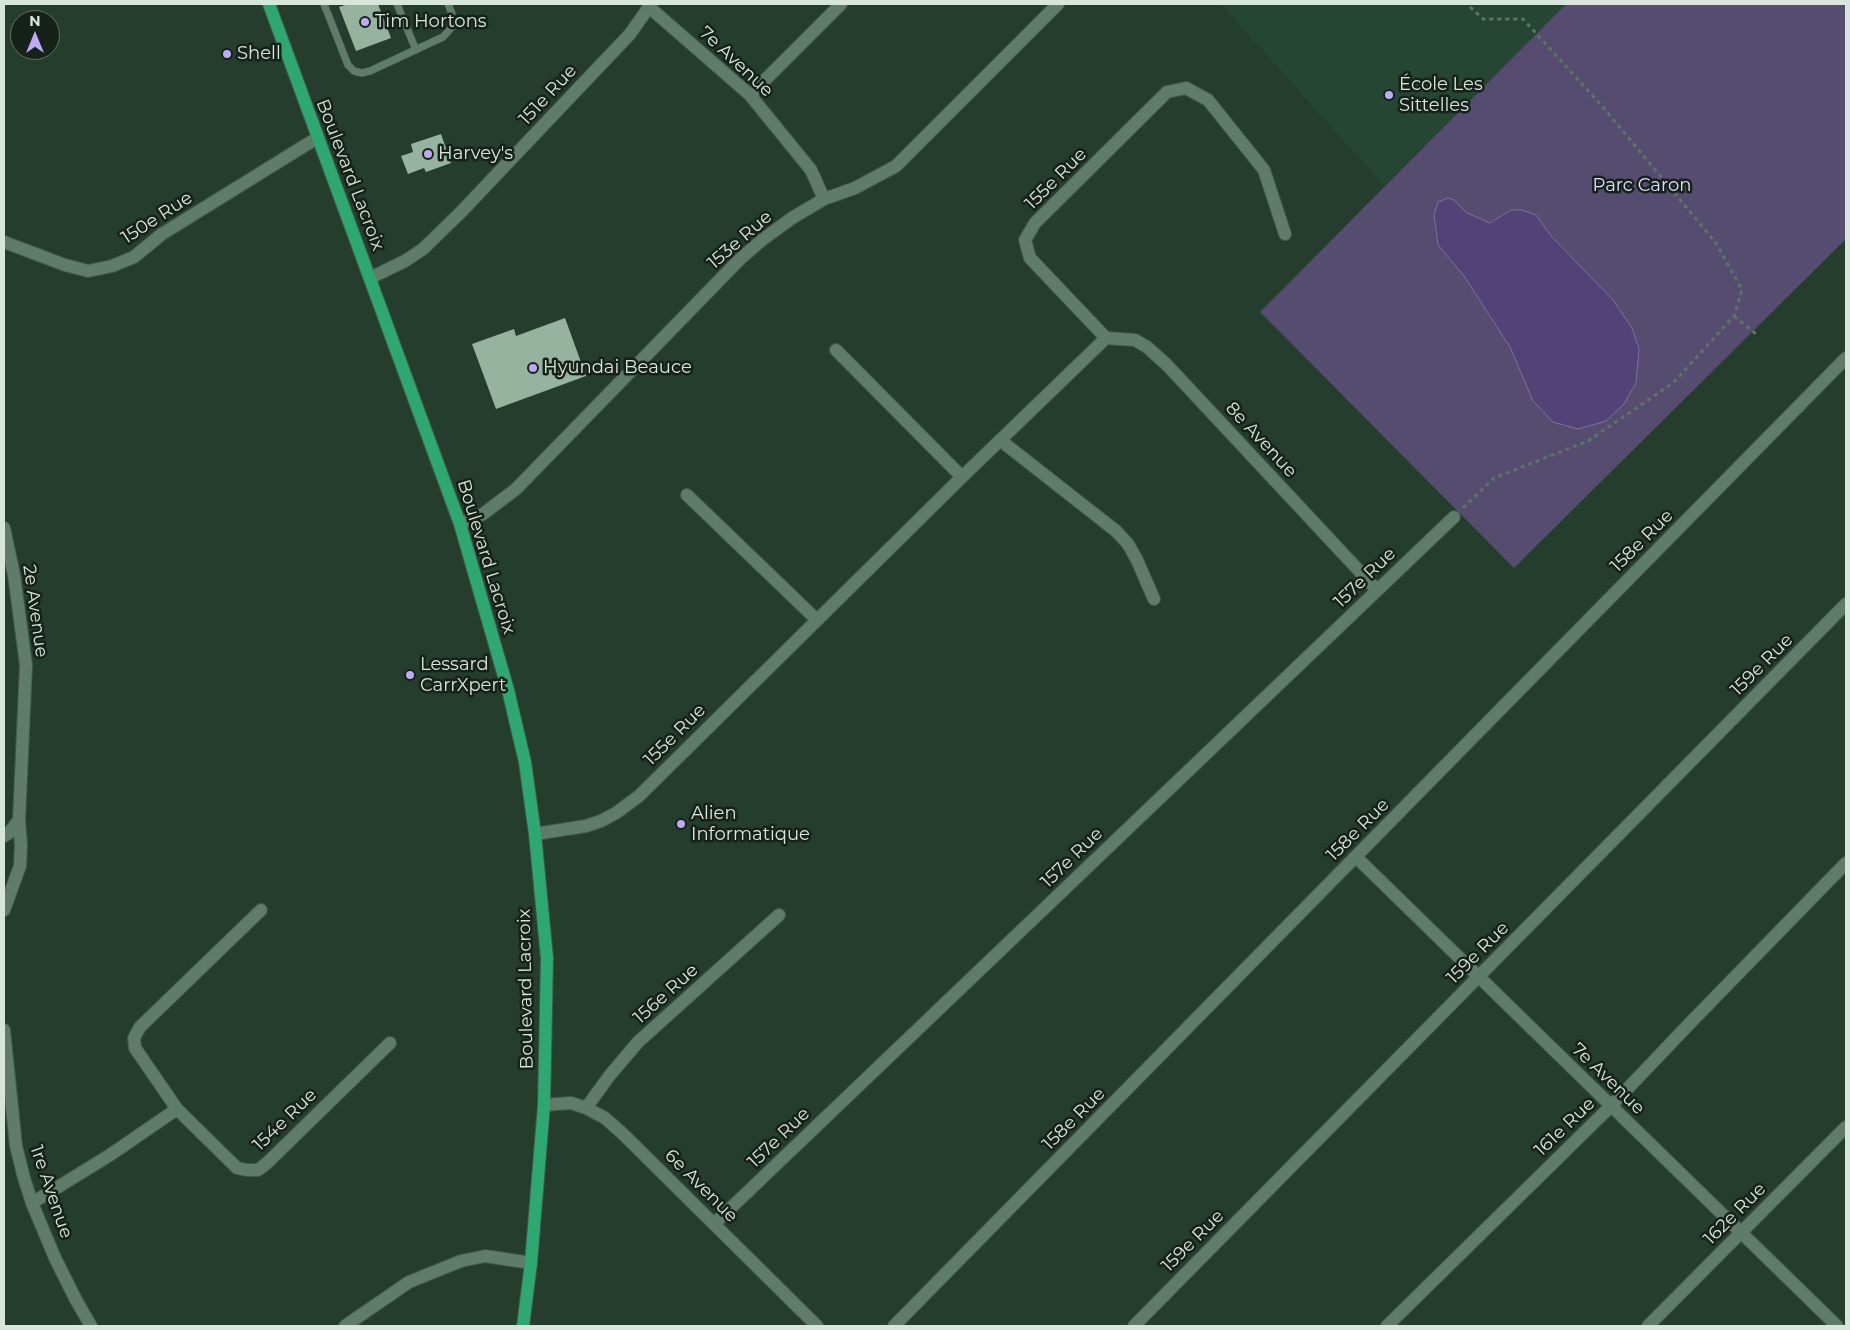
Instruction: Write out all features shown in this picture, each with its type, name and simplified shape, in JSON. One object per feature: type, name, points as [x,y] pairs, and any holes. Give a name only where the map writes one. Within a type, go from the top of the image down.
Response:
[{"type":"main road","name":"Boulevard Lacroix","points":[[269,4],[460,524],[508,690],[525,762],[535,834],[547,958],[544,1105],[531,1263],[523,1326]]},
{"type":"street","points":[[750,95],[841,4]]},
{"type":"street","name":"153e Rue","points":[[460,524],[483,514],[516,489],[740,259],[785,224],[824,199],[854,188],[896,166],[1058,4]]},
{"type":"street","name":"7e Avenue","points":[[650,5],[750,95],[811,170],[824,199]]},
{"type":"street","name":"151e Rue","points":[[370,278],[405,261],[423,249],[461,212],[630,34],[650,5]]},
{"type":"street","name":"155e Rue","points":[[535,834],[586,826],[601,821],[616,813],[639,796],[962,477],[1106,338],[1030,258],[1025,240],[1035,223],[1167,92],[1186,88],[1208,100],[1264,170],[1285,234]]},
{"type":"street","name":"150e Rue","points":[[4,242],[65,265],[88,271],[112,266],[134,257],[162,234],[317,138]]},
{"type":"street","name":"8e Avenue","points":[[1106,338],[1135,340],[1147,347],[1377,590]]},
{"type":"street","points":[[836,350],[962,477]]},
{"type":"street","name":"158e Rue","points":[[894,1326],[1846,358]]},
{"type":"street","points":[[1000,440],[1116,531],[1128,544],[1137,560],[1154,599]]},
{"type":"street","points":[[687,495],[817,620]]},
{"type":"street","name":"157e Rue","points":[[714,1224],[1454,517]]},
{"type":"street","name":"2e Avenue","points":[[4,528],[14,575],[26,665],[19,820],[20,866],[4,910]]},
{"type":"street","name":"159e Rue","points":[[1134,1326],[1846,604]]},
{"type":"street","points":[[4,836],[9,833],[19,820]]},
{"type":"street","name":"7e Avenue","points":[[1356,857],[1837,1326]]},
{"type":"street","name":"161e Rue","points":[[1387,1326],[1611,1106],[1846,863]]},
{"type":"street","name":"154e Rue","points":[[261,910],[140,1027],[134,1038],[136,1048],[176,1109],[236,1168],[258,1170],[390,1044]]},
{"type":"street","name":"156e Rue","points":[[586,1108],[610,1074],[638,1042],[779,915]]},
{"type":"street","name":"1re Avenue","points":[[4,1030],[6,1083],[16,1146],[32,1203],[55,1258],[91,1326]]},
{"type":"street","name":"6e Avenue","points":[[544,1105],[570,1103],[586,1108],[605,1118],[817,1326]]},
{"type":"street","points":[[32,1203],[110,1155],[176,1109]]},
{"type":"street","name":"162e Rue","points":[[1648,1326],[1846,1127]]},
{"type":"street","points":[[345,1326],[409,1282],[462,1261],[485,1256],[531,1263]]},
{"type":"lane","points":[[324,4],[348,65],[354,71],[362,73],[444,37],[453,26],[452,14],[448,4]]},
{"type":"lane","points":[[397,4],[416,50]]},
{"type":"path","points":[[1454,517],[1494,478],[1588,441],[1673,383],[1734,316],[1742,290],[1716,243],[1602,106],[1523,19],[1483,19],[1467,4]]},
{"type":"path","points":[[1734,316],[1756,334]]},
{"type":"shaded area","name":"École Les Sittelles","points":[[1221,4],[1566,4],[1384,186]]},
{"type":"shaded area","points":[[1448,198],[1454,200],[1467,213],[1490,223],[1511,210],[1522,210],[1536,215],[1551,236],[1613,300],[1632,328],[1639,349],[1636,383],[1624,404],[1606,421],[1578,429],[1553,422],[1533,401],[1510,347],[1464,276],[1438,245],[1434,215],[1438,202]]},
{"type":"green space","name":"Parc Caron","points":[[1566,4],[1846,4],[1846,239],[1514,568],[1260,312]]},
{"type":"building","name":"Tim Hortons","points":[[348,4],[378,4],[391,38],[356,51],[339,7]]},
{"type":"building","name":"Harvey's","points":[[441,134],[451,163],[426,172],[424,168],[408,174],[401,156],[413,152],[411,144]]},
{"type":"building","points":[[565,318],[586,376],[496,409],[472,344],[514,329],[516,336]]},
{"type":"place","name":"Tim Hortons","points":[[365,22]]},
{"type":"place","name":"Shell","points":[[227,54]]},
{"type":"place","name":"École Les Sittelles","points":[[1389,95]]},
{"type":"place","name":"Harvey's","points":[[428,154]]},
{"type":"place","name":"Hyundai Beauce","points":[[533,368]]},
{"type":"place","name":"Lessard CarrXpert","points":[[410,675]]},
{"type":"place","name":"Alien Informatique","points":[[681,824]]}]
